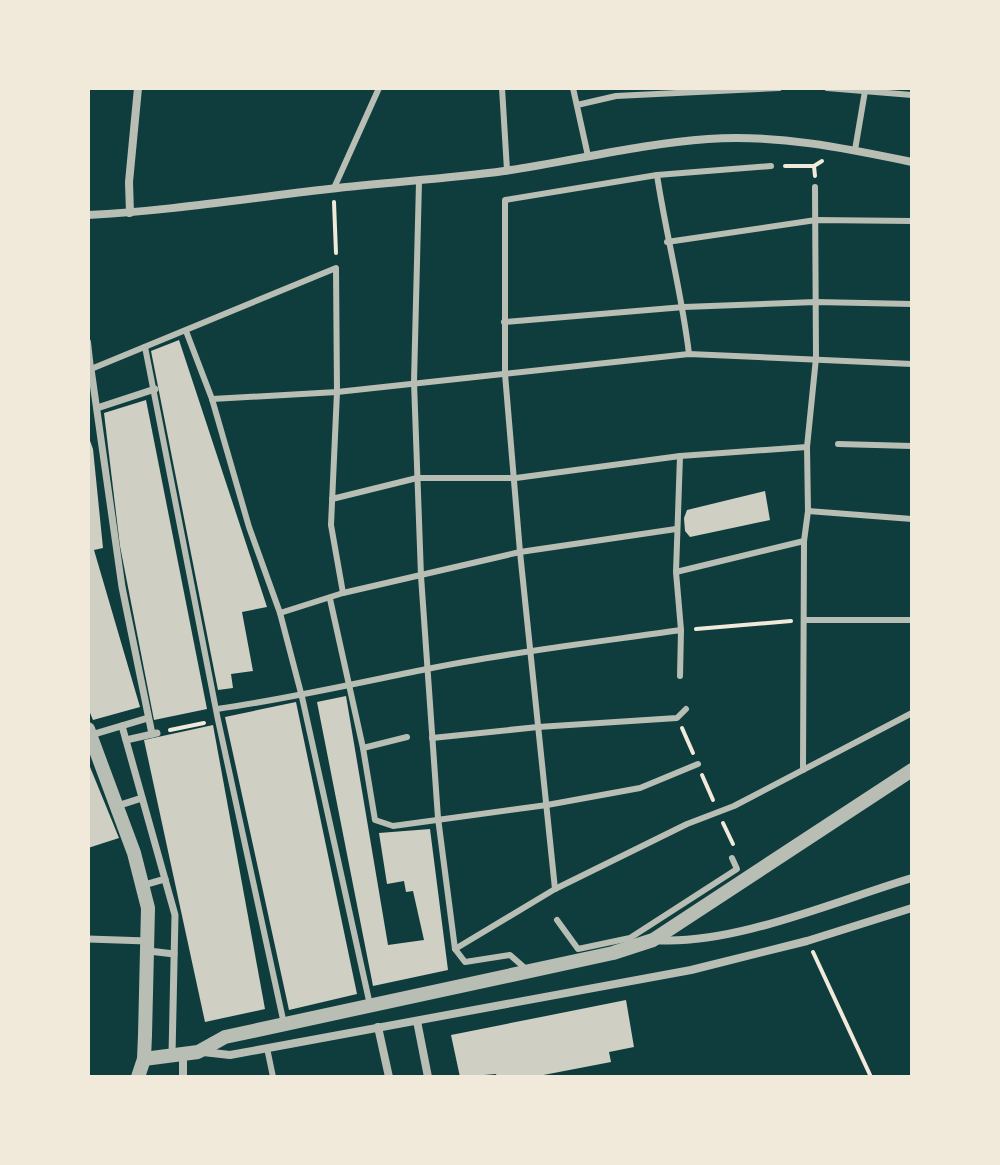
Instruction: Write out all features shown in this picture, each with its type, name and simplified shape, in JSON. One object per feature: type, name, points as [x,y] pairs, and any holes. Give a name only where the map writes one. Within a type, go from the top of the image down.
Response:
[{"type":"street","points":[[130,213],[129,182],[138,88]]},
{"type":"street","points":[[88,215],[130,213],[334,188],[419,182],[710,139],[781,140],[912,162]]},
{"type":"street","points":[[91,369],[122,587],[148,718],[155,734],[126,740]]},
{"type":"street","points":[[97,408],[155,389]]},
{"type":"street","points":[[138,1077],[144,1059],[148,908],[144,885],[89,732],[148,718]]},
{"type":"street","points":[[122,726],[175,915],[174,954],[184,1053],[183,1077]]},
{"type":"street","points":[[184,1053],[225,1037],[613,953],[653,940],[912,770]]},
{"type":"street","points":[[117,806],[142,798]]},
{"type":"street","points":[[653,940],[678,942],[738,932],[912,878]]},
{"type":"street","points":[[144,885],[165,879]]},
{"type":"street","points":[[144,1059],[184,1053],[230,1055],[691,970],[807,941],[912,908]]},
{"type":"street","points":[[88,939],[149,946],[174,954]]},
{"type":"street","points":[[417,1021],[428,1077]]},
{"type":"street","points":[[378,1027],[389,1077]]},
{"type":"lane","points":[[334,188],[379,88]]},
{"type":"lane","points":[[502,88],[507,170]]},
{"type":"lane","points":[[573,88],[588,156]]},
{"type":"lane","points":[[577,105],[616,96],[779,88]]},
{"type":"lane","points":[[827,88],[912,95]]},
{"type":"lane","points":[[855,150],[865,91]]},
{"type":"lane","points":[[555,889],[505,374],[505,200],[657,175],[771,166]]},
{"type":"lane","points":[[657,175],[667,242],[684,307],[689,354]]},
{"type":"lane","points":[[419,182],[414,382],[421,576],[438,818],[455,949],[465,962],[510,955],[528,970]]},
{"type":"lane","points":[[803,770],[804,541],[808,511],[807,447],[816,358],[815,187]]},
{"type":"lane","points":[[667,242],[816,220],[912,221]]},
{"type":"lane","points":[[88,342],[91,369],[336,268],[337,392],[331,525],[343,593]]},
{"type":"lane","points":[[504,322],[684,307],[816,302],[912,304]]},
{"type":"lane","points":[[186,331],[212,399],[249,527],[280,613],[302,697],[370,1005]]},
{"type":"lane","points":[[145,347],[218,720],[284,1024]]},
{"type":"lane","points":[[212,399],[337,392],[689,354],[912,364]]},
{"type":"lane","points":[[838,444],[912,446]]},
{"type":"lane","points":[[332,499],[417,478],[516,478],[680,456],[807,447]]},
{"type":"lane","points":[[680,456],[676,529],[680,676]]},
{"type":"lane","points":[[808,511],[912,519]]},
{"type":"lane","points":[[280,613],[343,593],[520,552],[676,529]]},
{"type":"lane","points":[[676,572],[804,541]]},
{"type":"lane","points":[[330,599],[363,748],[375,820],[393,826],[547,805],[640,788],[698,764]]},
{"type":"lane","points":[[804,620],[912,620]]},
{"type":"lane","points":[[217,709],[302,697],[428,669],[531,651],[681,630]]},
{"type":"lane","points":[[432,738],[677,718],[686,709]]},
{"type":"lane","points":[[455,949],[555,889],[687,824],[734,806],[912,713]]},
{"type":"lane","points":[[363,748],[407,737]]},
{"type":"lane","points":[[557,920],[578,949],[630,938],[737,869],[732,858]]},
{"type":"lane","points":[[267,1048],[273,1077]]},
{"type":"path","points":[[771,166],[814,166],[841,148]]},
{"type":"path","points":[[814,166],[815,187]]},
{"type":"path","points":[[334,188],[336,268]]},
{"type":"path","points":[[681,630],[804,620]]},
{"type":"path","points":[[155,734],[218,720]]},
{"type":"path","points":[[807,941],[871,1077]]},
{"type":"building","points":[[179,340],[267,607],[242,612],[253,671],[231,674],[233,688],[218,690],[151,351]]},
{"type":"building","points":[[146,400],[207,709],[154,720],[120,546],[104,413]]},
{"type":"building","points":[[88,435],[93,449],[103,548],[94,550],[140,707],[93,720],[88,708]]},
{"type":"building","points":[[765,491],[770,520],[690,537],[685,531],[687,510]]},
{"type":"building","points":[[346,696],[388,945],[424,940],[413,891],[406,892],[404,881],[387,884],[379,833],[430,829],[448,970],[373,986],[317,702]]},
{"type":"building","points":[[296,702],[357,994],[289,1010],[225,717]]},
{"type":"building","points":[[213,725],[265,1009],[205,1022],[144,740]]},
{"type":"building","points":[[88,762],[119,838],[88,848]]},
{"type":"building","points":[[626,1000],[634,1047],[609,1052],[611,1062],[533,1077],[497,1077],[496,1074],[460,1077],[451,1035]]}]
